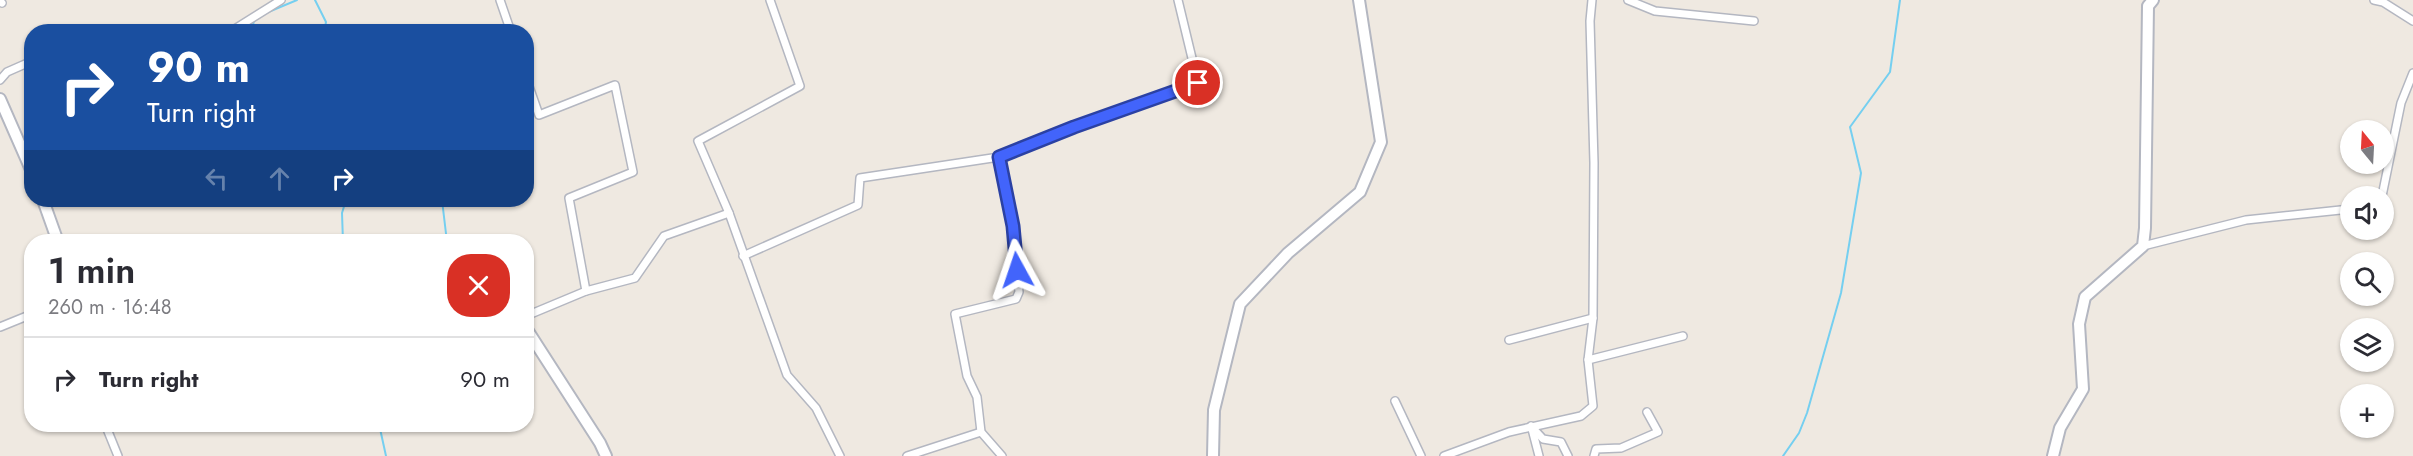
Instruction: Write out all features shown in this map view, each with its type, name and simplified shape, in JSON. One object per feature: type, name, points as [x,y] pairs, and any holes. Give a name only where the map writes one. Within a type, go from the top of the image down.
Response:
[{"type":"street","points":[[243,24],[281,0]]},
{"type":"street","points":[[500,0],[508,24]]},
{"type":"street","points":[[770,0],[800,86],[698,141],[729,213],[787,375],[816,408],[840,456]]},
{"type":"street","points":[[743,256],[858,205],[860,178],[999,157],[1074,127],[1198,83],[1178,0]]},
{"type":"street","points":[[1213,456],[1214,410],[1240,304],[1288,254],[1360,192],[1381,142],[1359,0]]},
{"type":"street","points":[[1444,456],[1509,432],[1581,416],[1593,406],[1588,360],[1593,318],[1594,163],[1590,21],[1592,0]]},
{"type":"street","points":[[1628,0],[1655,11],[1754,21]]},
{"type":"street","points":[[2143,246],[2148,6],[2153,0]]},
{"type":"street","points":[[2374,0],[2384,2],[2413,21]]},
{"type":"street","points":[[0,80],[7,72],[24,65]]},
{"type":"street","points":[[2384,186],[2401,103],[2413,73]]},
{"type":"street","points":[[534,101],[539,115],[615,85],[633,172],[569,198],[586,291]]},
{"type":"street","points":[[0,99],[24,154]]},
{"type":"street","points":[[999,157],[1013,226],[1019,292],[1016,299],[956,314],[967,376],[977,397],[981,432],[1002,456]]},
{"type":"street","points":[[46,207],[55,234]]},
{"type":"street","points":[[2053,456],[2060,428],[2083,389],[2079,324],[2085,297],[2143,246],[2246,220],[2340,210]]},
{"type":"street","points":[[534,313],[586,291],[635,278],[664,236],[729,213]]},
{"type":"street","points":[[0,327],[24,317]]},
{"type":"street","points":[[1509,340],[1593,318]]},
{"type":"street","points":[[1588,360],[1683,336]]},
{"type":"street","points":[[534,340],[606,456]]},
{"type":"street","points":[[1395,400],[1421,456]]},
{"type":"street","points":[[1594,456],[1596,449],[1621,448],[1658,432],[1647,412]]},
{"type":"street","points":[[1531,426],[1539,456]]},
{"type":"street","points":[[1531,426],[1543,439],[1561,442],[1568,456]]},
{"type":"street","points":[[108,432],[118,456]]},
{"type":"street","points":[[907,456],[981,432]]},
{"type":"waterway","points":[[266,13],[297,0]]},
{"type":"waterway","points":[[315,0],[326,24]]},
{"type":"waterway","points":[[1783,456],[1799,433],[1807,413],[1841,293],[1861,173],[1850,127],[1890,72],[1900,0]]},
{"type":"waterway","points":[[253,24],[254,19]]},
{"type":"waterway","points":[[343,234],[344,207]]},
{"type":"waterway","points":[[443,207],[446,234]]},
{"type":"waterway","points":[[381,432],[386,456]]},
{"type":"route","points":[[1017,270],[1013,226],[999,157],[1074,127],[1198,83]]}]
